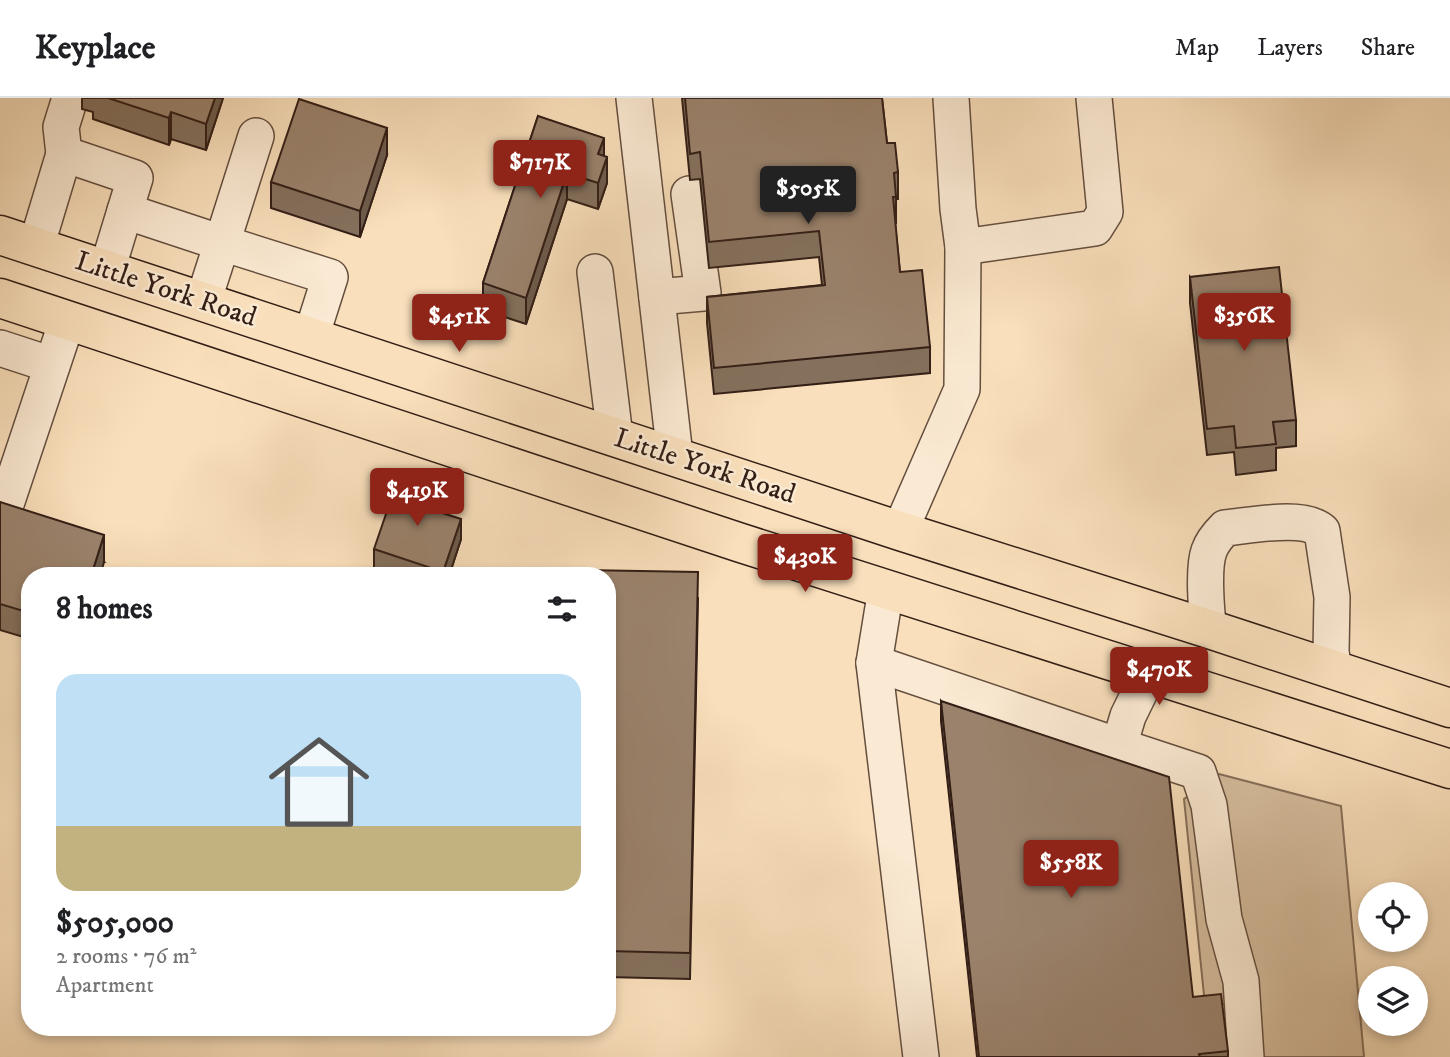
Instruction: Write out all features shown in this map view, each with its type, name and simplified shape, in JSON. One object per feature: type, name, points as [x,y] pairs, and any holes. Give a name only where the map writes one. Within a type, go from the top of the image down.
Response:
[{"type":"main road","name":"Little York Road","points":[[0,235],[900,531],[1450,708]]},
{"type":"main road","points":[[0,298],[886,589],[1450,769]]},
{"type":"main road","points":[[886,589],[900,531]]},
{"type":"lane","points":[[36,247],[64,154],[61,127],[70,98]]},
{"type":"lane","points":[[634,98],[675,456]]},
{"type":"lane","points":[[900,531],[962,389],[964,247],[958,209],[951,98]]},
{"type":"lane","points":[[964,247],[1096,228],[1105,212],[1094,98]]},
{"type":"lane","points":[[203,302],[256,136]]},
{"type":"lane","points":[[64,154],[135,178],[107,270]]},
{"type":"lane","points":[[657,297],[704,293],[689,194]]},
{"type":"lane","points":[[125,211],[330,277],[311,337]]},
{"type":"lane","points":[[595,272],[615,437]]},
{"type":"lane","points":[[0,498],[7,501],[67,321]]},
{"type":"lane","points":[[0,348],[52,365]]},
{"type":"lane","points":[[1209,629],[1206,610],[1208,552],[1216,537],[1225,528],[1284,522],[1315,525],[1322,531],[1332,597],[1331,652],[1334,670]]},
{"type":"lane","points":[[886,589],[874,663],[921,1057]]},
{"type":"lane","points":[[874,663],[1198,772],[1209,805],[1224,919],[1241,981],[1246,1057]]},
{"type":"lane","points":[[1119,746],[1128,716],[1149,673]]},
{"type":"shaded area","points":[[1219,774],[1341,806],[1358,992],[1358,1036],[1362,1036],[1364,1057],[1231,1057],[1226,1004],[1205,1005],[1184,799]]},
{"type":"building","points":[[108,98],[215,98],[206,124],[171,112],[169,118]]},
{"type":"building","points":[[685,98],[882,98],[887,143],[895,143],[898,172],[894,173],[896,197],[893,197],[900,272],[922,270],[930,347],[714,368],[707,297],[825,285],[819,231],[709,242],[700,152],[690,154]]},
{"type":"building","points":[[299,99],[387,128],[360,211],[271,182]]},
{"type":"building","points":[[538,116],[604,138],[598,154],[607,157],[598,183],[567,173],[526,298],[483,283]]},
{"type":"building","points":[[1279,267],[1296,420],[1273,422],[1276,444],[1236,448],[1234,426],[1207,429],[1190,277]]},
{"type":"building","points":[[398,479],[435,491],[430,509],[461,519],[445,567],[428,567],[374,549]]},
{"type":"building","points":[[0,502],[104,535],[94,567],[21,567],[21,610],[0,604]]},
{"type":"building","points":[[616,571],[698,572],[690,953],[616,951]]},
{"type":"building","points":[[941,701],[1169,777],[1193,997],[1221,994],[1228,1051],[1199,1054],[1200,1057],[979,1057]]}]
